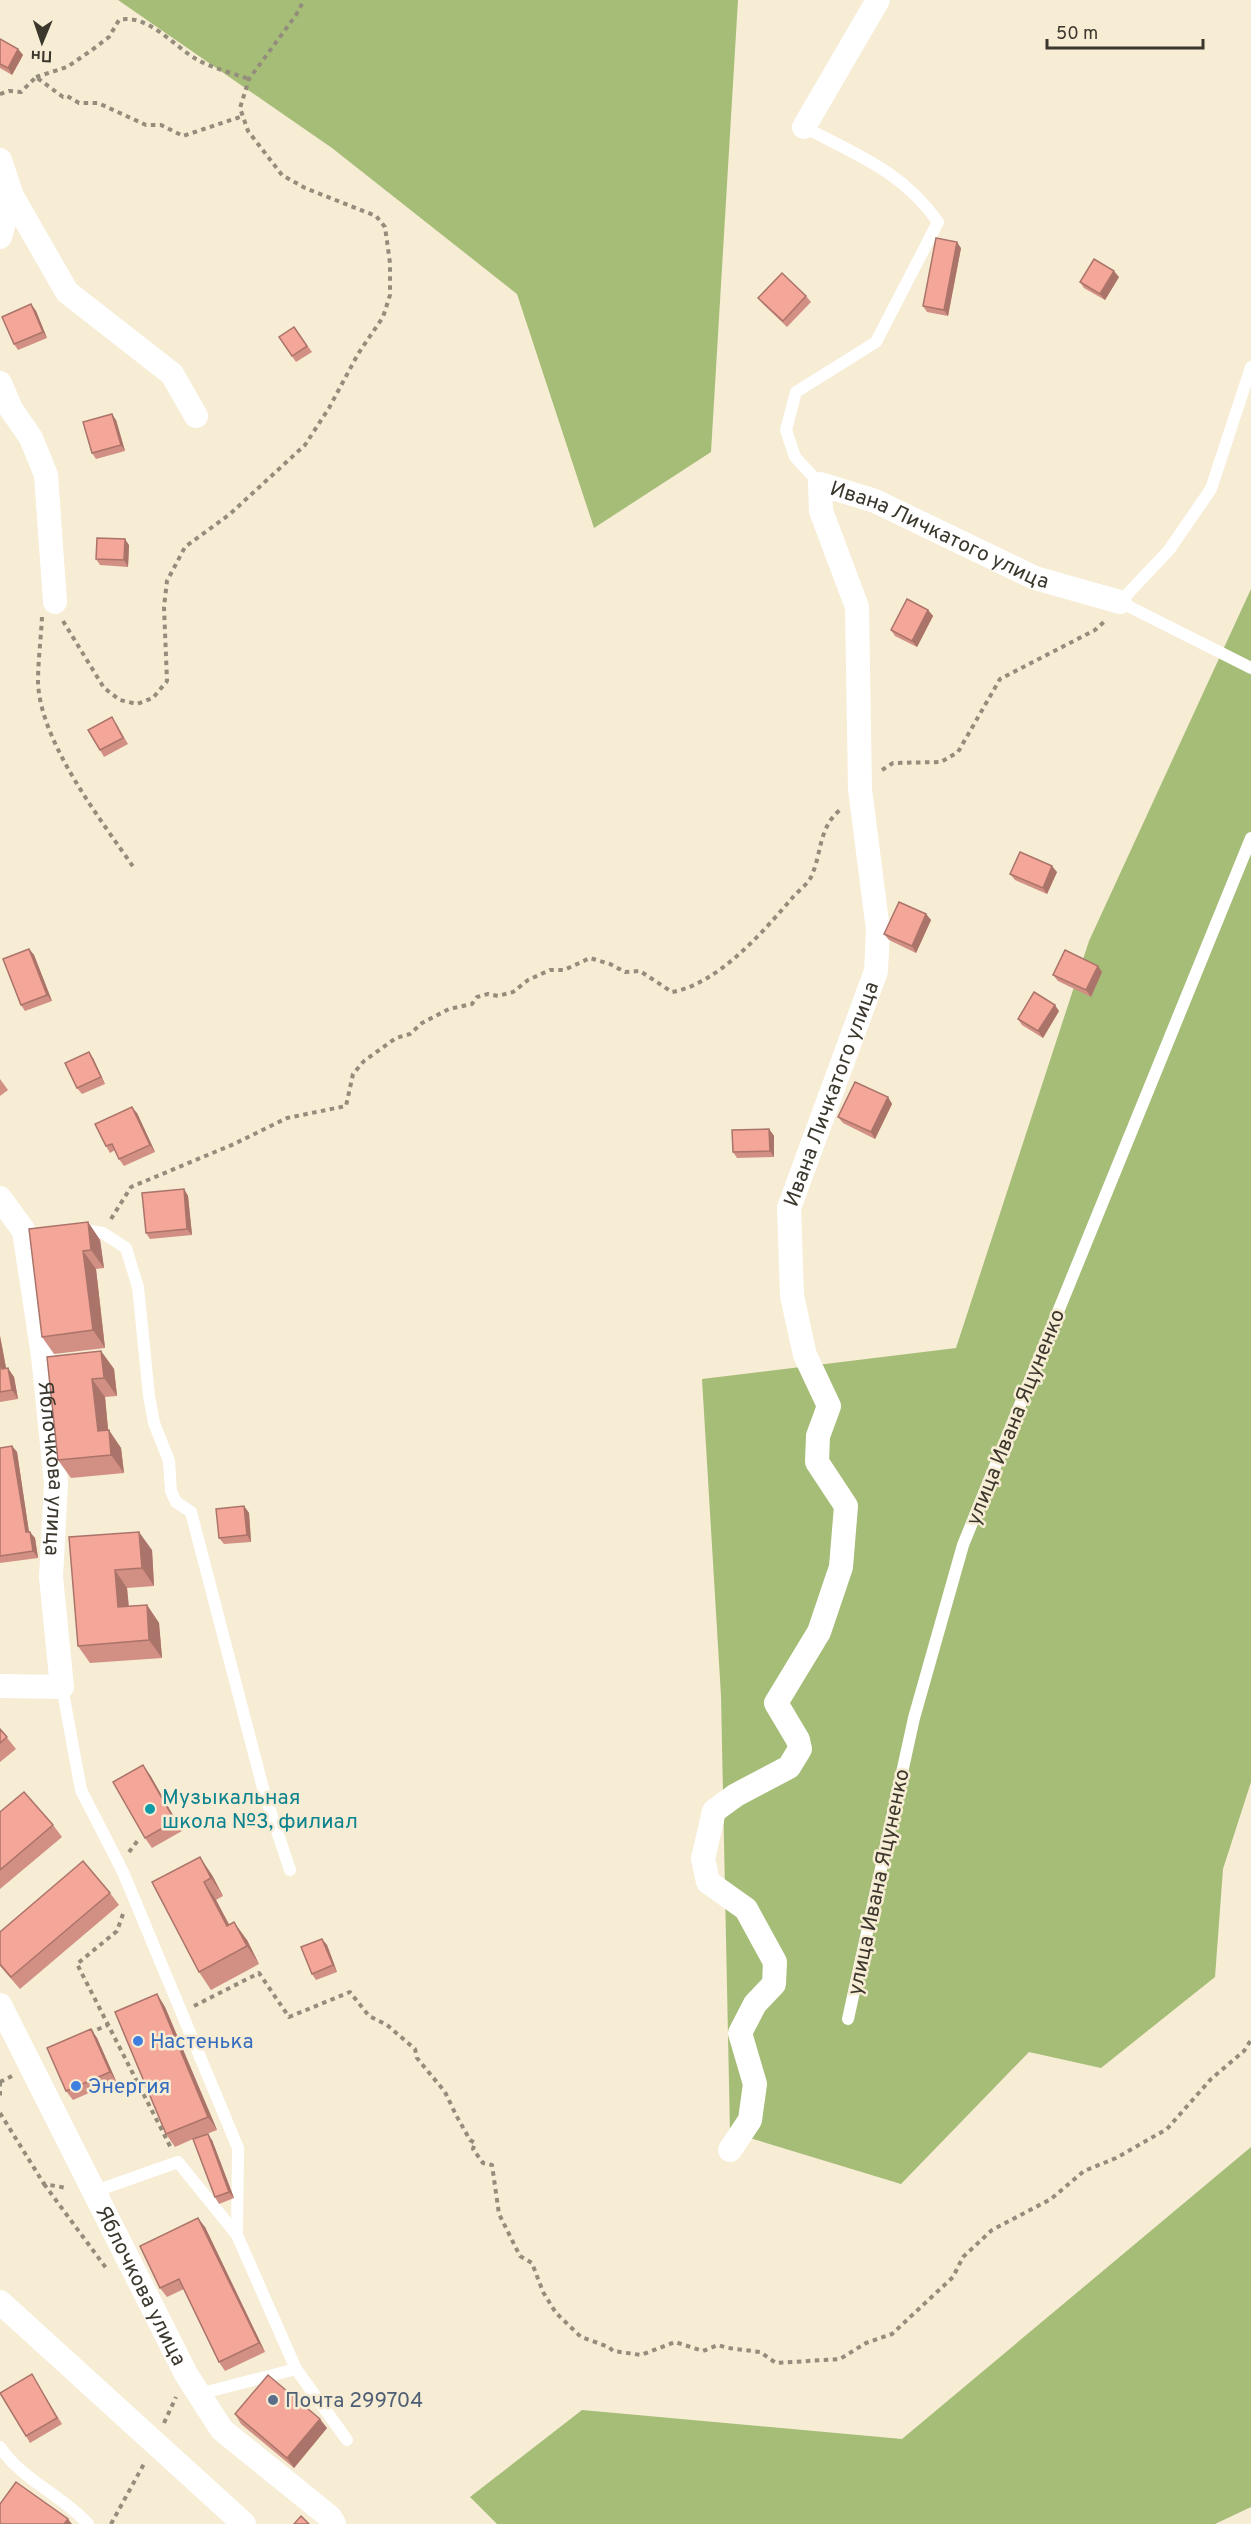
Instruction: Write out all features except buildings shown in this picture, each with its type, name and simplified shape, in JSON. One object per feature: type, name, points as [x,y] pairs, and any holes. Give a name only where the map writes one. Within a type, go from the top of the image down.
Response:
[{"type":"street","points":[[804,127],[878,0]]},
{"type":"street","points":[[0,160],[12,196],[67,292],[96,312],[172,374],[196,416]]},
{"type":"street","points":[[0,237],[12,196]]},
{"type":"street","points":[[0,383],[11,409],[31,438],[46,475],[55,602]]},
{"type":"street","name":"Ивана Личкатого улица","points":[[730,2150],[750,2120],[755,2084],[740,2032],[755,2004],[774,1984],[775,1962],[747,1909],[708,1882],[703,1859],[714,1811],[736,1795],[789,1767],[800,1749],[798,1740],[776,1703],[819,1632],[841,1567],[846,1506],[817,1462],[818,1436],[829,1406],[805,1355],[792,1296],[789,1208],[876,970],[878,930],[861,792],[857,607],[821,511],[820,484],[875,501],[1035,578],[1120,602]]},
{"type":"street","name":"Яблочкова улица","points":[[0,1198],[29,1231],[56,1484],[51,1577],[62,1687]]},
{"type":"street","points":[[0,1686],[62,1687]]},
{"type":"street","name":"Яблочкова улица","points":[[0,2005],[181,2367],[222,2430],[330,2517],[334,2524]]},
{"type":"street","points":[[0,2302],[244,2524]]},
{"type":"lane","points":[[804,127],[894,175],[925,204],[938,222],[876,342],[796,392],[786,430],[795,457],[820,484]]},
{"type":"lane","points":[[1251,367],[1211,489],[1169,550],[1120,602],[1251,668]]},
{"type":"lane","name":"улица Ивана Яцуненко","points":[[848,2019],[914,1718],[963,1545],[1251,838]]},
{"type":"lane","points":[[68,1228],[103,1233],[126,1248],[138,1287],[149,1396],[154,1423],[169,1461],[171,1491],[176,1502],[191,1512],[264,1792],[290,1870]]},
{"type":"lane","points":[[62,1687],[81,1790],[123,1872],[238,2148],[237,2235]]},
{"type":"lane","points":[[93,2192],[178,2162],[237,2235],[296,2369],[347,2440]]},
{"type":"lane","points":[[199,2394],[296,2369]]},
{"type":"lane","points":[[0,2447],[31,2480],[75,2510],[88,2524]]},
{"type":"path","points":[[134,868],[76,783],[47,723],[38,683],[42,617],[48,603],[55,602],[90,668],[104,688],[120,700],[137,704],[153,698],[166,681],[164,607],[167,581],[185,547],[230,514],[305,445],[329,408],[358,354],[383,317],[390,295],[390,263],[385,227],[376,216],[305,188],[282,175],[248,131],[240,108],[249,79],[296,15],[304,0]]},
{"type":"path","points":[[0,94],[9,91],[21,92],[36,77],[67,67],[109,37],[119,20],[128,18],[147,26],[197,60],[249,79]]},
{"type":"path","points":[[36,77],[63,97],[67,96],[79,103],[98,103],[125,117],[146,125],[161,125],[183,136],[243,116]]},
{"type":"path","points":[[103,1233],[131,1187],[234,1144],[286,1118],[346,1106],[353,1074],[364,1061],[396,1038],[410,1034],[422,1023],[449,1009],[463,1008],[488,994],[498,996],[513,992],[528,980],[550,970],[564,970],[590,958],[610,964],[625,972],[640,971],[672,992],[685,990],[709,978],[739,951],[758,939],[811,879],[825,830],[836,814],[861,792],[871,778],[893,763],[941,762],[958,752],[1000,678],[1095,630],[1120,602]]},
{"type":"path","points":[[117,1931],[76,1964],[178,2162]]},
{"type":"path","points":[[182,2012],[259,1973],[289,2017],[350,1992],[369,2016],[387,2025],[415,2049],[417,2058],[445,2092],[470,2140],[475,2143],[473,2149],[483,2163],[492,2165],[499,2214],[520,2256],[532,2263],[543,2292],[556,2313],[580,2337],[609,2347],[613,2351],[641,2355],[675,2342],[704,2351],[718,2345],[728,2349],[760,2352],[776,2363],[840,2359],[866,2343],[892,2334],[953,2277],[963,2256],[992,2230],[1051,2199],[1079,2178],[1084,2171],[1116,2158],[1167,2129],[1211,2079],[1244,2051],[1251,2040]]},
{"type":"path","points":[[86,2034],[108,2025]]},
{"type":"path","points":[[0,2082],[2,2090],[0,2097]]},
{"type":"path","points":[[0,2113],[44,2184],[93,2192]]},
{"type":"green space","points":[[118,0],[738,0],[711,452],[594,528],[517,294],[332,148]]},
{"type":"green space","points":[[1251,589],[1251,1782],[1223,1869],[1215,1977],[1101,2068],[1029,2052],[901,2184],[730,2132],[721,1696],[702,1379],[956,1348],[1089,941]]},
{"type":"green space","points":[[1251,2147],[1251,2507],[1215,2524],[497,2524],[470,2497],[582,2410],[902,2439]]},
{"type":"place","name":"Музыкальная школа №3, филиал","points":[[150,1809]]},
{"type":"place","name":"Настенька","points":[[138,2041]]},
{"type":"place","name":"Энергия","points":[[76,2086]]},
{"type":"place","name":"Почта 299704","points":[[273,2400]]}]
